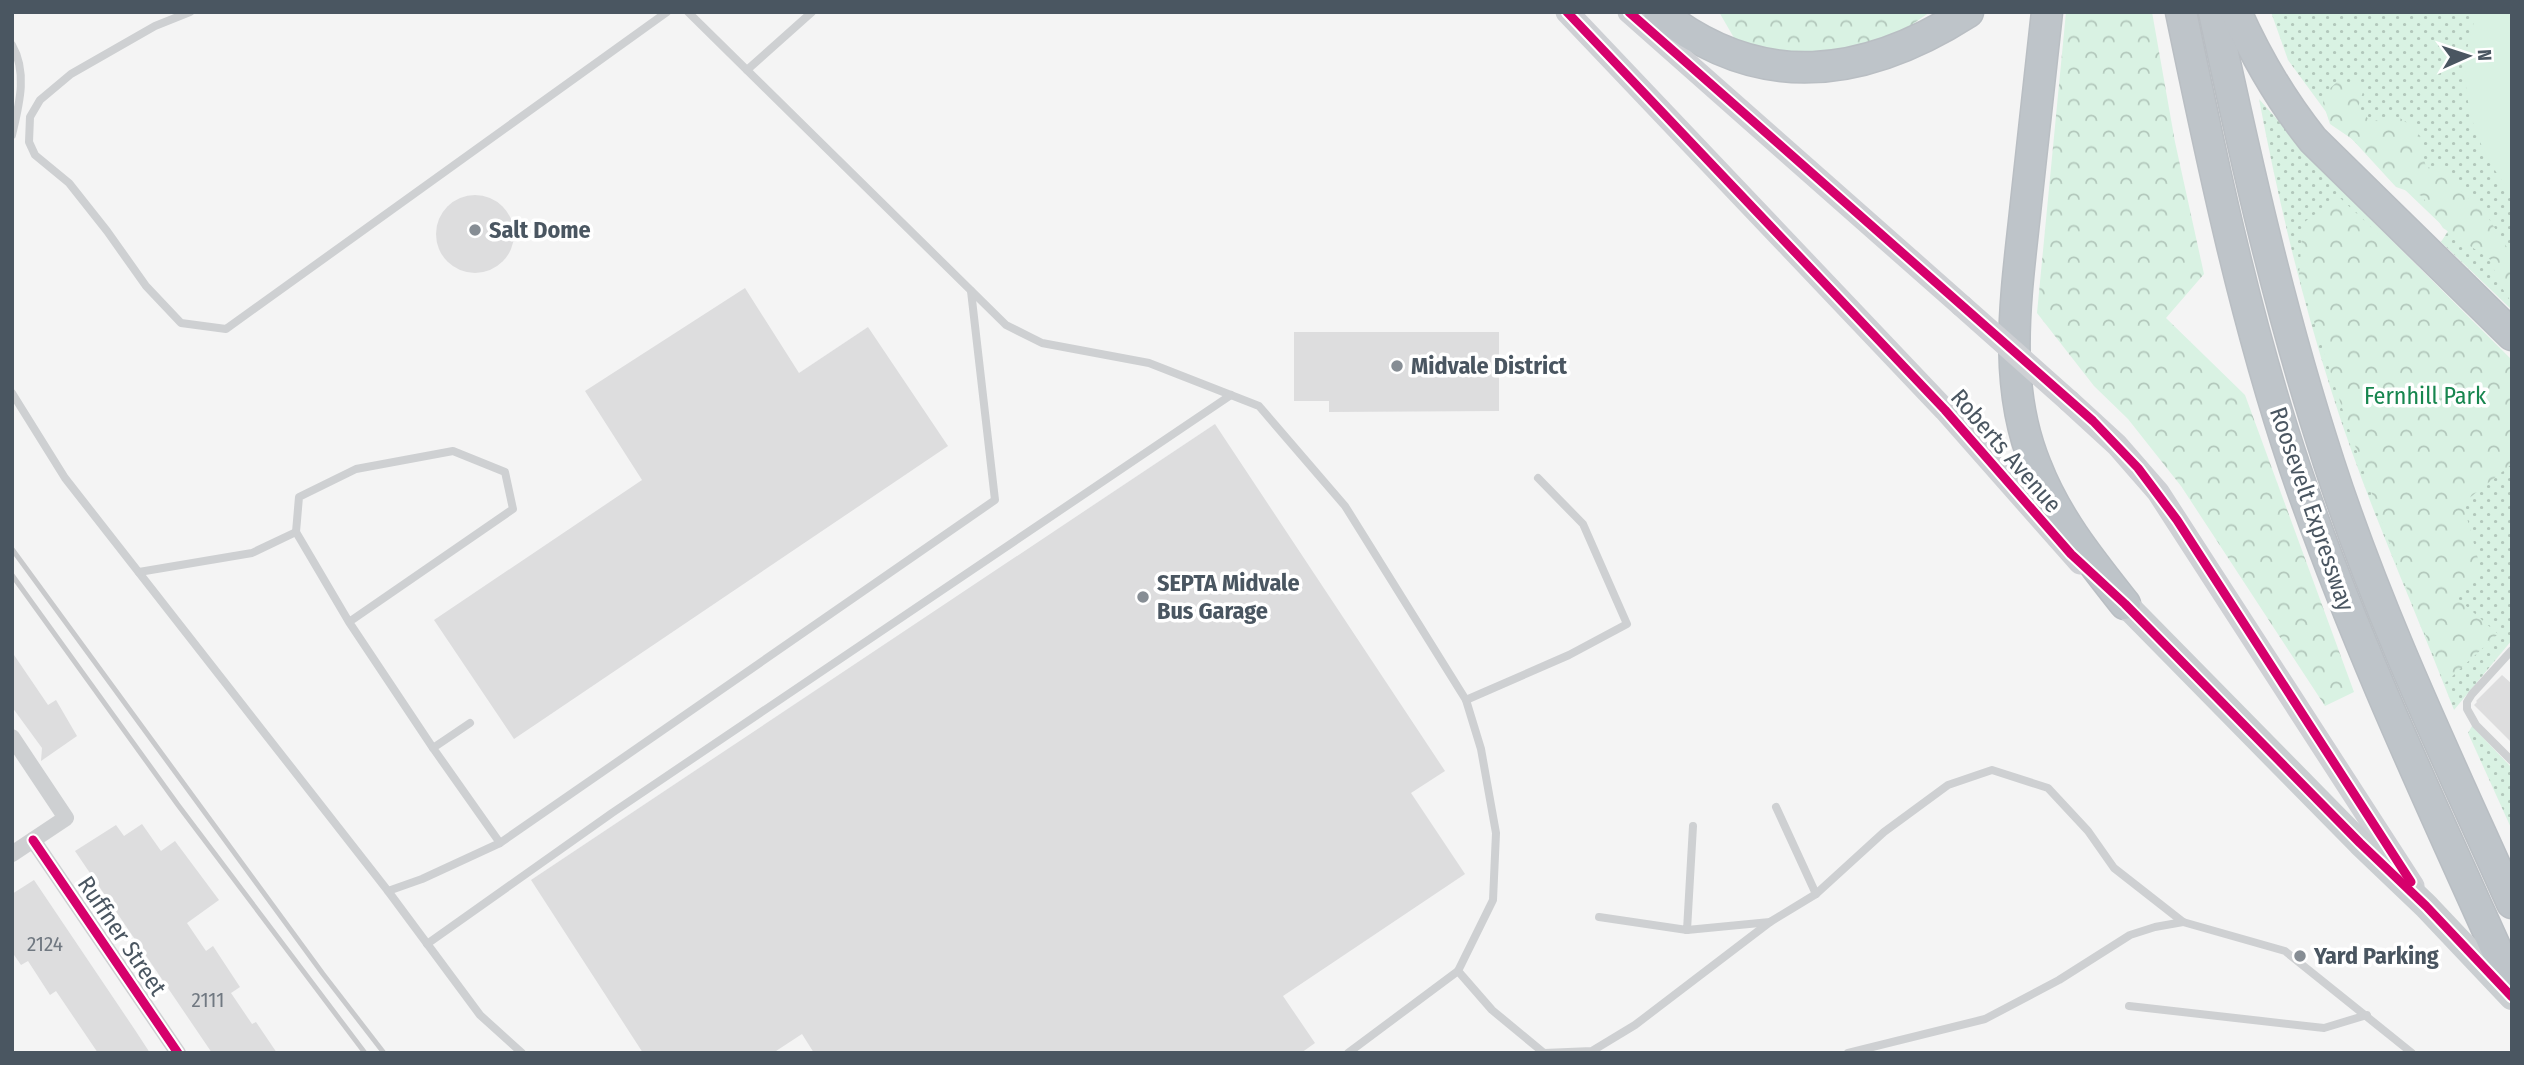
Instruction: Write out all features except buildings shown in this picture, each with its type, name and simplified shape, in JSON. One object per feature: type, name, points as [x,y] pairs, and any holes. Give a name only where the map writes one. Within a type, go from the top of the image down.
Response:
[{"type":"highway","points":[[1659,12],[1694,37],[1745,58],[1798,68],[1823,68],[1873,59],[1902,49],[1968,12]]},
{"type":"highway","points":[[2047,12],[2014,310],[2018,400],[2035,465],[2050,498],[2084,551],[2125,604]]},
{"type":"highway","name":"Roosevelt Expressway","points":[[2180,12],[2231,250],[2295,467],[2347,609],[2512,984]]},
{"type":"highway","name":"Roosevelt Expressway","points":[[2214,12],[2264,241],[2284,318],[2329,465],[2407,669],[2510,898]]},
{"type":"highway","points":[[2236,12],[2268,78],[2313,140],[2512,335]]},
{"type":"main road","name":"Roberts Avenue","points":[[1567,12],[1945,410],[2071,554],[2125,604],[2360,843],[2426,906],[2512,997]]},
{"type":"main road","name":"Roberts Avenue","points":[[1629,12],[2117,444],[2158,492],[2426,906]]},
{"type":"street","points":[[12,737],[66,818],[12,854]]},
{"type":"street","name":"Ruffner Street","points":[[33,840],[178,1053]]},
{"type":"lane","points":[[190,12],[155,26],[71,74],[40,100],[30,117],[29,142],[35,155],[69,183],[146,286],[181,323],[226,329],[667,12]]},
{"type":"lane","points":[[688,12],[1006,325],[1042,343],[1149,363],[1259,406],[1345,506],[1466,700],[1481,749],[1496,833],[1493,900],[1458,971],[1348,1053]]},
{"type":"lane","points":[[747,71],[812,12]]},
{"type":"lane","points":[[12,45],[19,58],[21,96],[12,135]]},
{"type":"lane","points":[[388,891],[422,879],[500,843],[995,500],[971,290]]},
{"type":"lane","points":[[12,393],[65,478],[388,891],[480,1015],[522,1053]]},
{"type":"lane","points":[[427,944],[612,813],[1231,395]]},
{"type":"lane","points":[[349,622],[513,509],[505,472],[453,451],[356,468],[299,497],[296,532],[349,622],[500,843]]},
{"type":"lane","points":[[1466,700],[1569,655],[1627,624],[1583,524],[1538,478]]},
{"type":"lane","points":[[139,572],[252,553],[296,532]]},
{"type":"lane","points":[[2512,650],[2472,694],[2466,709],[2476,726],[2512,761]]},
{"type":"lane","points":[[433,748],[470,723]]},
{"type":"lane","points":[[1458,971],[1492,1010],[1544,1053],[1592,1051],[1635,1025],[1770,922],[1816,894],[1884,832],[1948,785],[1992,770],[2048,788],[2088,831],[2114,868],[2183,922],[2285,951],[2412,1053]]},
{"type":"lane","points":[[1776,807],[1816,894]]},
{"type":"lane","points":[[1687,930],[1693,826]]},
{"type":"lane","points":[[1599,916],[1687,930],[1770,922]]},
{"type":"lane","points":[[1849,1053],[1986,1019],[2059,979],[2130,935],[2183,922]]},
{"type":"lane","points":[[2129,1006],[2324,1028],[2367,1015]]},
{"type":"green space","points":[[1719,12],[1930,12],[1893,38],[1815,56],[1737,43]]},
{"type":"green space","points":[[2066,12],[2152,12],[2175,142],[2204,274],[2166,318],[2245,395],[2354,692],[2325,706],[2181,486],[2128,419],[2094,386],[2037,313]]},
{"type":"green space","points":[[2271,12],[2512,12],[2512,310],[2441,242],[2448,231],[2332,120],[2288,60]]},
{"type":"green space","points":[[2478,12],[2512,12],[2512,194],[2485,153],[2469,107],[2466,60]]},
{"type":"green space","points":[[2337,82],[2352,82],[2364,89],[2358,107],[2370,121],[2400,118],[2409,124],[2420,139],[2426,167],[2444,170],[2465,195],[2484,211],[2508,249],[2512,250],[2512,303],[2498,282],[2491,260],[2443,228],[2422,196],[2396,187],[2352,139],[2330,124],[2323,103],[2326,92]]},
{"type":"green space","name":"Fernhill Park","points":[[2259,99],[2330,179],[2512,360],[2512,640],[2454,710],[2375,513],[2332,393],[2291,247]]},
{"type":"green space","name":"Fernhill Park","points":[[2339,197],[2512,364],[2512,464],[2463,503],[2481,570],[2457,598],[2498,634],[2445,683],[2396,562],[2299,275],[2303,223]]},
{"type":"green space","points":[[2472,726],[2512,768],[2512,830],[2468,733]]},
{"type":"railway","points":[[12,549],[323,974],[384,1053]]},
{"type":"railway","points":[[12,575],[178,805],[365,1053]]},
{"type":"cycle path","points":[[1567,12],[1945,410],[2071,554],[2125,604],[2360,843],[2426,906],[2512,997]]},
{"type":"cycle path","points":[[1629,12],[2093,421],[2138,468],[2177,520],[2411,882]]},
{"type":"cycle path","points":[[33,840],[178,1053]]},
{"type":"place","name":"Salt Dome","points":[[475,230]]},
{"type":"place","name":"Midvale District","points":[[1397,366]]},
{"type":"place","name":"SEPTA Midvale Bus Garage","points":[[1143,597]]},
{"type":"place","name":"Yard Parking","points":[[2300,956]]}]
